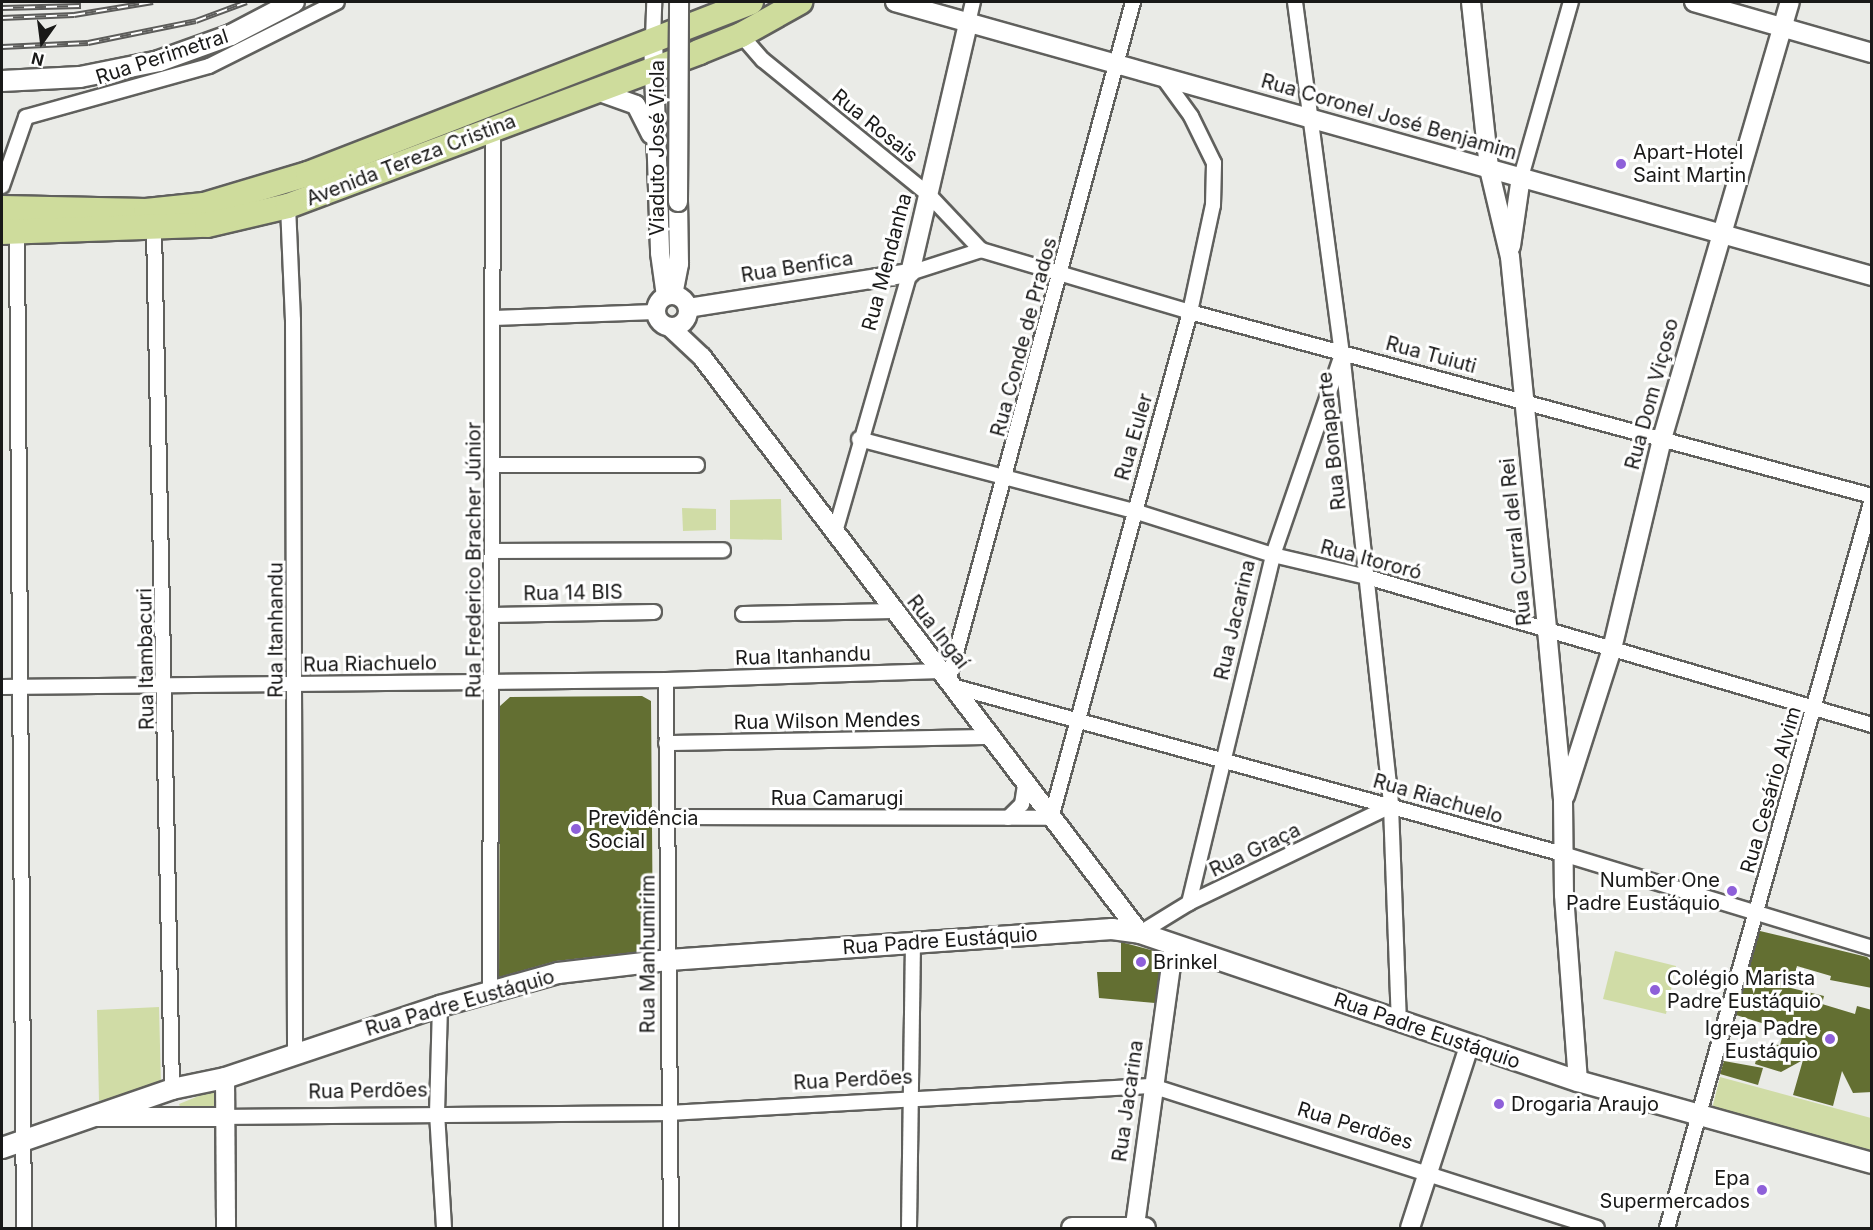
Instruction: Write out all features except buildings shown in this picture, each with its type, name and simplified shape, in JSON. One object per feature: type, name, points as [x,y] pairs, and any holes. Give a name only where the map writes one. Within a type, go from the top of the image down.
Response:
[{"type":"highway","name":"Avenida Tereza Cristina","points":[[2,208],[146,211],[204,205],[308,174],[751,2]]},
{"type":"highway","name":"Avenida Tereza Cristina","points":[[9,232],[207,225],[288,206],[651,71],[741,35],[800,2]]},
{"type":"main road","points":[[2,81],[80,76],[159,61],[231,35],[294,2]]},
{"type":"main road","name":"Rua Padre Eustáquio","points":[[2,1148],[172,1089],[225,1078],[441,1006],[558,973],[669,960],[1112,930],[1140,933],[1578,1081],[1700,1117],[1872,1162]]},
{"type":"main road","points":[[1072,1228],[1138,1227]]},
{"type":"street","name":"Rua Perimetral","points":[[2,186],[26,117],[209,66],[337,2]]},
{"type":"street","points":[[654,2],[651,71],[654,141],[670,295],[681,318],[661,323],[655,312]]},
{"type":"street","name":"Viaduto José Viola","points":[[670,295],[679,264],[679,2]]},
{"type":"street","name":"Rua Coronel José Benjamim","points":[[895,2],[1872,276]]},
{"type":"street","name":"Rua Mendanha","points":[[835,532],[859,439],[910,273],[973,2]]},
{"type":"street","name":"Rua Conde de Prados","points":[[947,680],[1006,478],[1134,2]]},
{"type":"street","name":"Rua Bonaparte","points":[[1295,2],[1342,352],[1391,806],[1399,1021]]},
{"type":"street","name":"Rua Curral del Rei","points":[[1471,2],[1489,169],[1510,256],[1548,630],[1563,800],[1563,854],[1578,1081]]},
{"type":"street","points":[[1510,256],[1521,177],[1571,2]]},
{"type":"street","points":[[1694,2],[1872,53]]},
{"type":"street","name":"Rua Dom Viçoso","points":[[1563,800],[1612,649],[1662,438],[1790,2]]},
{"type":"street","name":"Rua Rosais","points":[[741,35],[763,60],[929,195],[981,250]]},
{"type":"street","name":"Rua Euler","points":[[1050,818],[1190,312],[1213,205],[1214,163],[1191,117],[1162,76]]},
{"type":"street","points":[[597,91],[636,105],[654,141]]},
{"type":"street","name":"Rua Frederico Bracher Júnior","points":[[490,991],[494,682],[492,551],[494,128]]},
{"type":"street","name":"Rua Itanhandu","points":[[288,206],[296,684],[295,1054]]},
{"type":"street","name":"Rua Itambacuri","points":[[154,228],[167,686],[172,1089]]},
{"type":"street","points":[[9,232],[23,687],[22,1142],[24,1228]]},
{"type":"street","name":"Rua Tuiuti","points":[[981,250],[1190,312],[1523,400],[1872,498]]},
{"type":"street","name":"Rua Benfica","points":[[681,318],[910,273],[981,250]]},
{"type":"street","points":[[494,318],[655,312],[670,295]]},
{"type":"street","name":"Rua Ingaí","points":[[681,318],[702,357],[835,532],[886,611],[947,680],[1050,818],[1140,933]]},
{"type":"street","name":"Rua Jacarina","points":[[1189,903],[1226,759],[1273,555],[1342,352]]},
{"type":"street","name":"Rua Itororó","points":[[859,439],[1134,511],[1273,555],[1367,577],[1872,725]]},
{"type":"street","points":[[493,465],[697,465]]},
{"type":"street","name":"Rua Cesário Alvim","points":[[1668,1228],[1872,498]]},
{"type":"street","points":[[492,551],[723,550]]},
{"type":"street","points":[[743,615],[886,611]]},
{"type":"street","name":"Rua 14 BIS","points":[[492,615],[654,612]]},
{"type":"street","name":"Rua Itanhandu","points":[[666,680],[947,680]]},
{"type":"street","name":"Rua Riachuelo","points":[[2,687],[666,680]]},
{"type":"street","name":"Rua Manhumirim","points":[[666,680],[669,960],[667,1113],[671,1228]]},
{"type":"street","name":"Rua Riachuelo","points":[[947,680],[992,697],[1226,759],[1563,854],[1872,948]]},
{"type":"street","points":[[974,716],[992,697]]},
{"type":"street","name":"Rua Wilson Mendes","points":[[666,743],[990,736]]},
{"type":"street","points":[[1008,818],[1022,804],[1025,785]]},
{"type":"street","name":"Rua Graça","points":[[1140,933],[1189,903],[1391,806]]},
{"type":"street","name":"Rua Camarugi","points":[[667,817],[1050,818]]},
{"type":"street","points":[[909,1228],[913,943]]},
{"type":"street","name":"Rua Jacarina","points":[[1138,1227],[1152,1086],[1174,945]]},
{"type":"street","points":[[441,1006],[437,1113],[444,1228]]},
{"type":"street","points":[[1410,1228],[1469,1046]]},
{"type":"street","points":[[225,1078],[226,1228]]},
{"type":"street","name":"Rua Perdões","points":[[90,1117],[667,1113],[1152,1086],[1596,1228]]},
{"type":"green space","points":[[781,499],[782,540],[730,539],[730,500]]},
{"type":"green space","points":[[682,508],[716,509],[716,530],[683,531]]},
{"type":"green space","points":[[1615,951],[1676,966],[1666,1014],[1603,999]]},
{"type":"green space","points":[[159,1007],[161,1085],[99,1101],[97,1010]]},
{"type":"green space","points":[[1720,1077],[1871,1118],[1871,1154],[1712,1109]]},
{"type":"green space","points":[[216,1089],[218,1113],[181,1109],[179,1104]]},
{"type":"railway","points":[[2,18],[74,15],[153,2]]},
{"type":"railway","points":[[2,47],[88,43],[196,21],[247,2]]},
{"type":"railway","points":[[2,8],[81,6]]},
{"type":"place","name":"Apart-Hotel Saint Martin","points":[[1621,164]]},
{"type":"place","name":"Previdência Social","points":[[576,829]]},
{"type":"place","name":"Number One Padre Eustáquio","points":[[1732,891]]},
{"type":"place","name":"Brinkel","points":[[1141,962]]},
{"type":"place","name":"Colégio Marista Padre Eustáquio","points":[[1655,990]]},
{"type":"place","name":"Igreja Padre Eustáquio","points":[[1830,1039]]},
{"type":"place","name":"Drogaria Araujo","points":[[1499,1104]]},
{"type":"place","name":"Epa Supermercados","points":[[1762,1190]]}]
